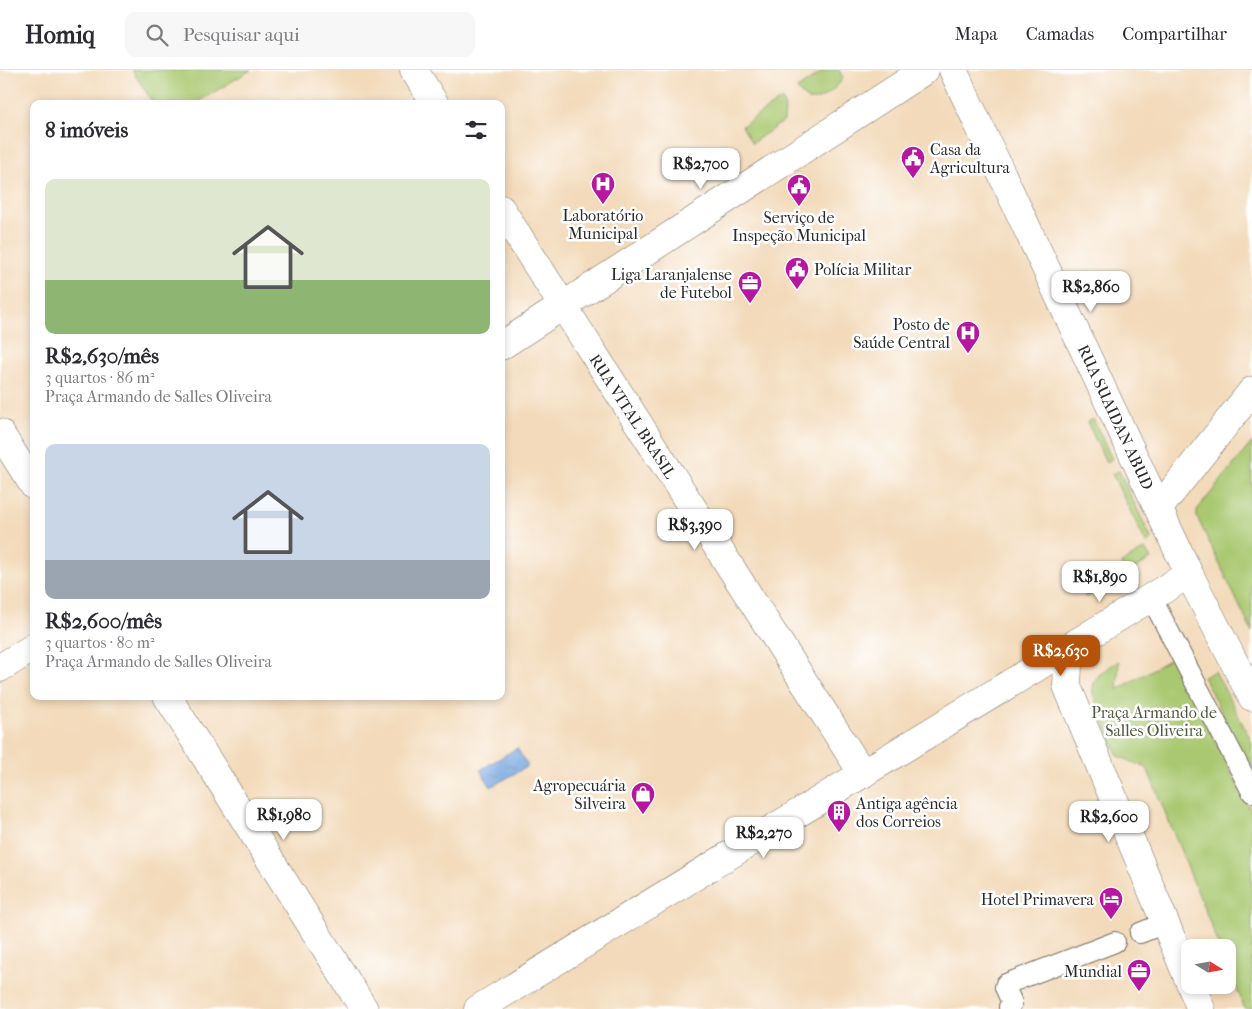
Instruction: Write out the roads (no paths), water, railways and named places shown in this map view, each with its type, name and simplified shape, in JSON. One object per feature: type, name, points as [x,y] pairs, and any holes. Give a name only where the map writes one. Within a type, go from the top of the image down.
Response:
[{"type":"street","points":[[414,70],[433,100]]},
{"type":"street","points":[[505,343],[925,70]]},
{"type":"street","name":"RUA SUAIDAN ABUD","points":[[953,70],[1189,574]]},
{"type":"street","name":"RUA VITAL BRASIL","points":[[505,215],[863,774]]},
{"type":"street","points":[[1159,508],[1252,392]]},
{"type":"street","points":[[0,433],[30,480]]},
{"type":"street","points":[[478,1009],[1189,574],[1252,697]]},
{"type":"street","points":[[1071,646],[1067,686],[1181,962]]},
{"type":"street","points":[[0,668],[30,649]]},
{"type":"street","points":[[1029,673],[1051,675],[1067,686]]},
{"type":"street","points":[[170,700],[364,1009]]},
{"type":"street","points":[[1194,994],[1200,1009]]},
{"type":"lane","points":[[1151,598],[1252,792]]},
{"type":"lane","points":[[1140,933],[1165,923]]},
{"type":"lane","points":[[1009,1007],[1012,1003],[1005,987],[1006,984],[1115,942]]},
{"type":"water","points":[[517,748],[528,766],[491,787],[480,770]]},
{"type":"place","name":"Casa da Agricultura","points":[[913,179]]},
{"type":"place","name":"Laboratório Municipal","points":[[603,205]]},
{"type":"place","name":"Serviço de Inspeção Municipal","points":[[799,207]]},
{"type":"place","name":"Polícia Militar","points":[[797,290]]},
{"type":"place","name":"Liga Laranjalense de Futebol","points":[[750,304]]},
{"type":"place","name":"Posto de Saúde Central","points":[[968,354]]},
{"type":"place","name":"Agropecuária Silveira","points":[[643,815]]},
{"type":"place","name":"Antiga agência dos Correios","points":[[839,833]]},
{"type":"place","name":"Hotel Primavera","points":[[1111,920]]},
{"type":"place","name":"Mundial","points":[[1139,992]]},
{"type":"park label","name":"Praça Armando de Salles Oliveira","points":[[1154,721]]}]
